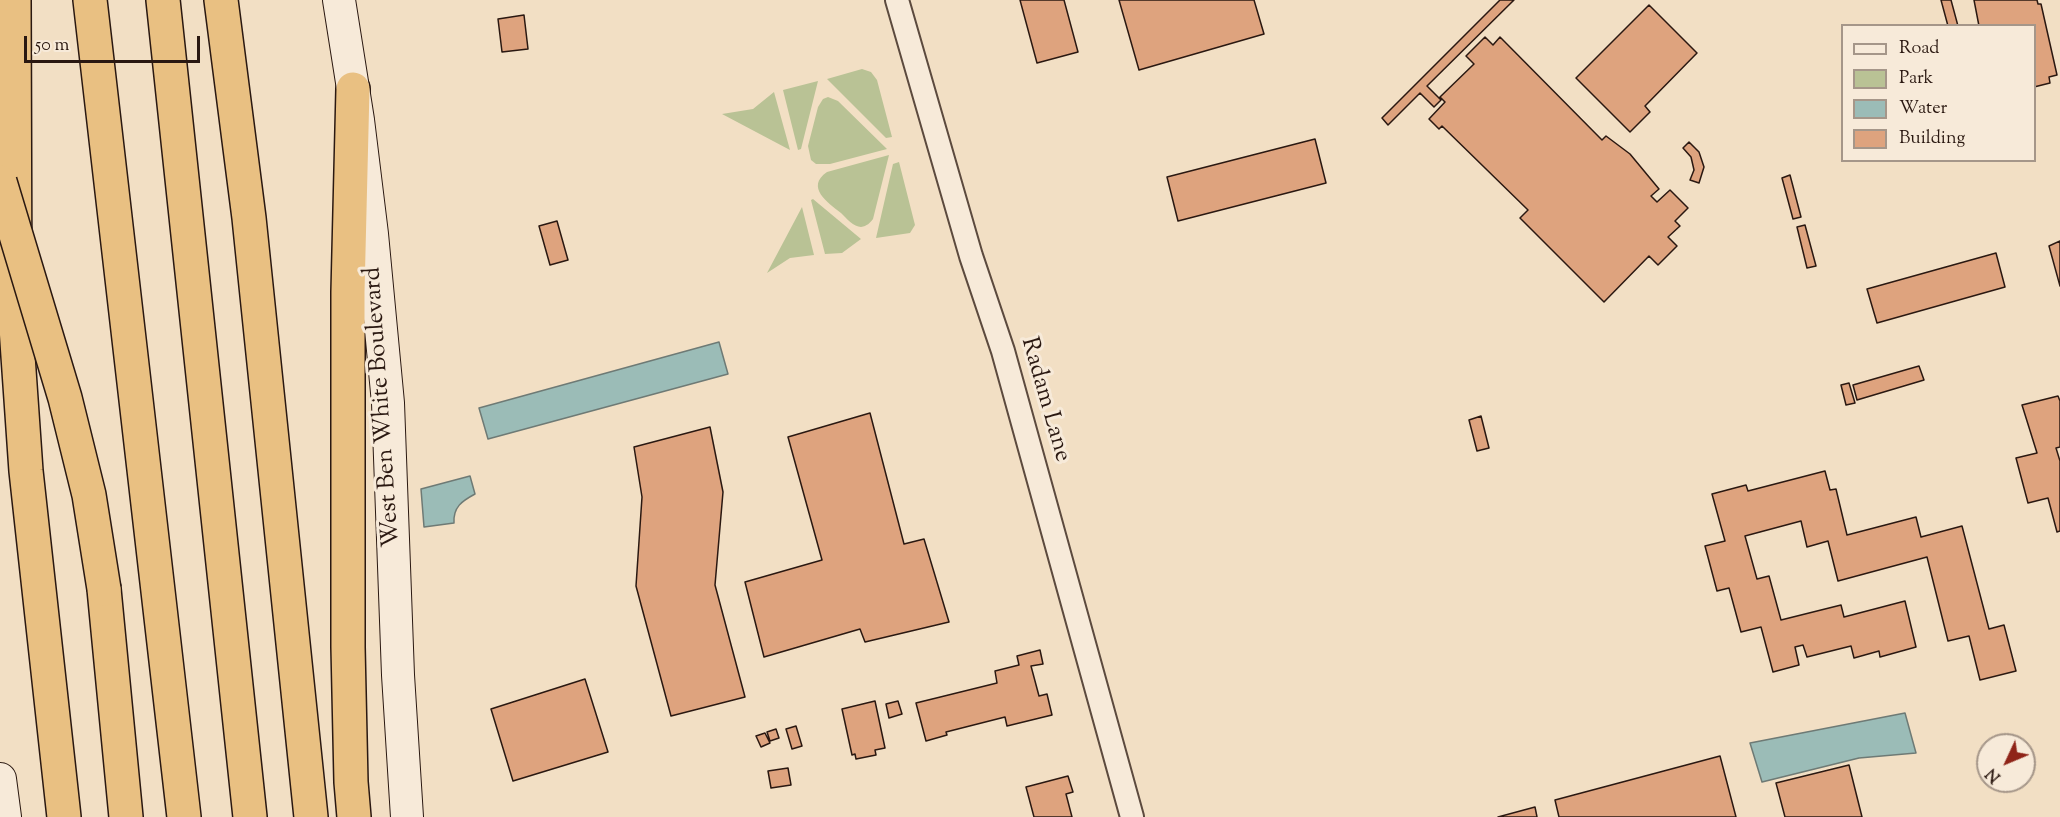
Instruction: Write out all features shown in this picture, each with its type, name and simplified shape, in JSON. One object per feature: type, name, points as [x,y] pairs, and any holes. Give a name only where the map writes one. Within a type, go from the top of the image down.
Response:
[{"type":"highway","points":[[14,0],[15,313],[26,471],[64,817]]},
{"type":"highway","points":[[90,0],[184,817]]},
{"type":"highway","points":[[163,0],[250,817]]},
{"type":"highway","points":[[221,0],[249,218],[311,817]]},
{"type":"highway","points":[[353,89],[348,292],[348,647],[354,817]]},
{"type":"highway","points":[[0,182],[65,398],[89,495],[104,589],[126,817]]},
{"type":"main road","name":"West Ben White Boulevard","points":[[339,0],[372,234],[388,403],[398,675],[407,817]]},
{"type":"main road","points":[[0,779],[4,817]]},
{"type":"street","name":"Radam Lane","points":[[897,0],[971,256],[1003,351],[1132,817]]},
{"type":"green space","points":[[862,69],[871,72],[877,80],[892,137],[886,138],[827,79]]},
{"type":"green space","points":[[818,81],[801,149],[798,150],[783,90]]},
{"type":"green space","points":[[774,92],[790,150],[722,114],[753,109]]},
{"type":"green space","points":[[828,97],[838,101],[887,149],[830,164],[816,164],[811,160],[808,146],[818,107],[823,99]]},
{"type":"green space","points":[[889,155],[873,219],[867,225],[858,227],[853,224],[825,200],[818,189],[818,183],[827,172]]},
{"type":"green space","points":[[899,162],[915,225],[910,233],[876,238],[893,164]]},
{"type":"green space","points":[[813,199],[861,239],[842,253],[825,254],[811,200]]},
{"type":"green space","points":[[802,207],[814,255],[790,258],[767,273]]},
{"type":"water","points":[[719,342],[728,374],[488,439],[479,408]]},
{"type":"water","points":[[470,476],[475,494],[459,505],[454,523],[424,527],[421,489]]},
{"type":"water","points":[[1905,713],[1916,753],[1859,758],[1762,782],[1750,743]]},
{"type":"building","points":[[1020,0],[1064,0],[1078,52],[1037,63]]},
{"type":"building","points":[[1119,0],[1254,0],[1264,34],[1139,70]]},
{"type":"building","points":[[1500,0],[1514,0],[1427,86],[1441,100],[1434,107],[1420,93],[1388,125],[1382,118]]},
{"type":"building","points":[[1941,0],[1951,0],[1957,24],[1947,24]]},
{"type":"building","points":[[1974,0],[2037,0],[2038,4],[2041,4],[2057,75],[2049,77],[2050,83],[2036,86],[2036,24],[1979,24]]},
{"type":"building","points":[[1649,5],[1697,53],[1645,106],[1650,112],[1630,132],[1576,78]]},
{"type":"building","points":[[524,15],[528,49],[502,52],[498,19]]},
{"type":"building","points":[[1485,37],[1493,45],[1500,37],[1602,140],[1606,136],[1630,154],[1659,189],[1651,196],[1657,202],[1670,190],[1688,208],[1675,221],[1680,226],[1668,237],[1677,246],[1658,265],[1649,256],[1604,302],[1520,218],[1528,210],[1442,126],[1439,129],[1429,119],[1445,102],[1440,97],[1474,64],[1466,56]]},
{"type":"building","points":[[1315,139],[1326,183],[1178,221],[1167,177]]},
{"type":"building","points":[[1689,142],[1699,152],[1704,167],[1699,183],[1690,180],[1694,170],[1691,157],[1683,148]]},
{"type":"building","points":[[1790,175],[1801,217],[1793,219],[1782,178]]},
{"type":"building","points":[[557,221],[568,260],[550,265],[539,226]]},
{"type":"building","points":[[1805,225],[1816,266],[1807,268],[1797,227]]},
{"type":"building","points":[[2060,241],[2060,286],[2049,246]]},
{"type":"building","points":[[1996,253],[2005,287],[1877,323],[1867,289]]},
{"type":"building","points":[[1919,366],[1924,380],[1857,400],[1853,385]]},
{"type":"building","points":[[1849,383],[1855,403],[1846,405],[1841,385]]},
{"type":"building","points":[[2058,396],[2060,401],[2060,447],[2056,448],[2060,461],[2060,531],[2057,532],[2048,498],[2028,503],[2016,458],[2037,453],[2022,405]]},
{"type":"building","points":[[870,413],[904,544],[924,539],[949,622],[865,642],[860,629],[764,657],[745,582],[822,560],[788,437]]},
{"type":"building","points":[[1481,416],[1489,448],[1477,451],[1469,420]]},
{"type":"building","points":[[710,427],[723,492],[715,585],[745,697],[671,716],[636,586],[642,497],[634,447]]},
{"type":"building","points":[[1825,471],[1830,490],[1836,489],[1847,535],[1916,517],[1921,537],[1962,526],[1989,629],[2004,625],[2016,671],[1980,680],[1969,636],[1948,641],[1927,557],[1838,581],[1828,541],[1807,547],[1801,521],[1745,536],[1757,579],[1769,576],[1781,620],[1841,605],[1844,617],[1905,601],[1916,647],[1880,657],[1879,651],[1854,658],[1851,646],[1807,657],[1803,645],[1795,647],[1799,665],[1773,672],[1761,627],[1741,632],[1729,588],[1717,591],[1705,546],[1725,541],[1712,494],[1746,485],[1748,491]]},
{"type":"building","points":[[1040,650],[1043,664],[1031,666],[1039,696],[1047,694],[1052,715],[1007,726],[1005,717],[946,732],[947,735],[926,741],[916,703],[997,683],[995,671],[1019,665],[1017,656]]},
{"type":"building","points":[[585,679],[608,752],[513,781],[491,709]]},
{"type":"building","points":[[875,701],[885,748],[875,750],[876,755],[856,759],[855,754],[852,755],[842,709]]},
{"type":"building","points":[[898,701],[902,714],[889,718],[886,704]]},
{"type":"building","points":[[796,726],[802,746],[792,749],[786,729]]},
{"type":"building","points":[[776,729],[779,738],[770,741],[767,732]]},
{"type":"building","points":[[765,733],[770,743],[761,747],[756,736]]},
{"type":"building","points":[[1720,756],[1736,817],[1559,817],[1555,800]]},
{"type":"building","points":[[1849,765],[1862,817],[1785,817],[1776,783]]},
{"type":"building","points":[[788,768],[791,785],[771,788],[768,771]]},
{"type":"building","points":[[1068,776],[1073,792],[1066,794],[1072,817],[1034,817],[1026,787]]},
{"type":"building","points":[[1535,807],[1537,817],[1498,817]]}]
